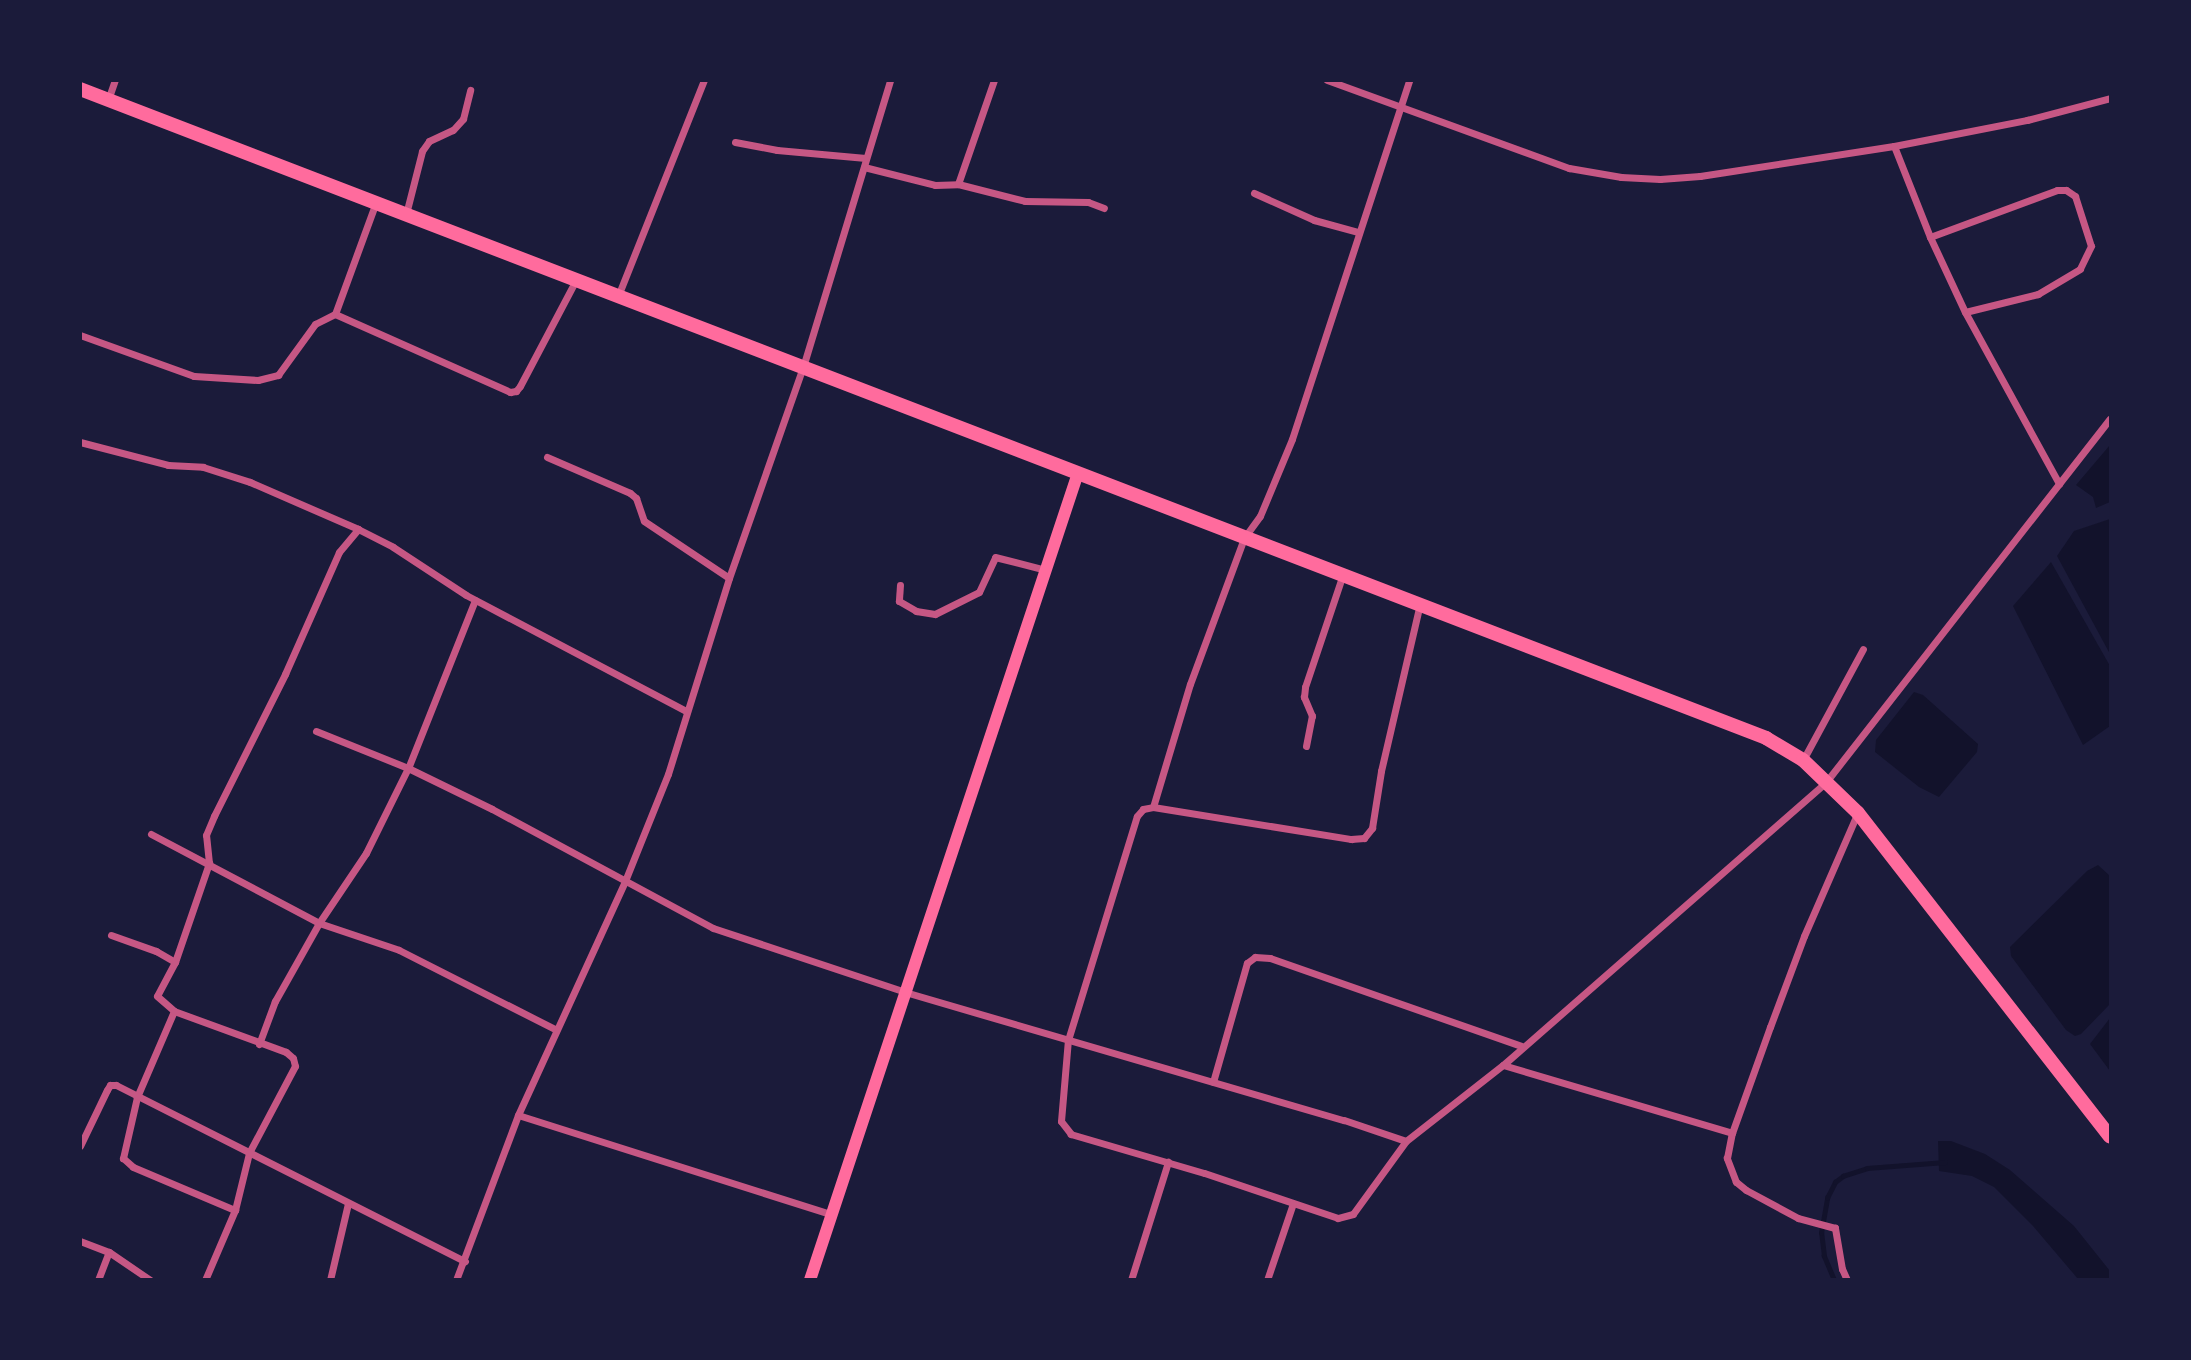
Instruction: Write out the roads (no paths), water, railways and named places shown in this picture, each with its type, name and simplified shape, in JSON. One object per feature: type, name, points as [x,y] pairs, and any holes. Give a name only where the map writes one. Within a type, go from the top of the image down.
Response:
[{"type":"highway","points":[[80,89],[1766,738],[1803,760],[1858,813],[2110,1137]]},
{"type":"main road","points":[[810,1279],[1078,473]]},
{"type":"street","points":[[108,100],[115,80]]},
{"type":"street","points":[[618,296],[704,80]]},
{"type":"street","points":[[456,1279],[518,1115],[555,1029],[625,881],[668,774],[729,578],[803,367],[890,80]]},
{"type":"street","points":[[958,184],[994,80]]},
{"type":"street","points":[[1327,80],[1569,168],[1621,177],[1700,176],[1894,146],[2027,120],[2110,98]]},
{"type":"street","points":[[1153,807],[1190,684],[1244,538],[1261,516],[1292,439],[1409,80]]},
{"type":"street","points":[[406,214],[422,151],[429,141],[453,130],[463,119],[470,90]]},
{"type":"street","points":[[735,142],[777,150],[866,158]]},
{"type":"street","points":[[1894,146],[1930,237],[1965,312],[2059,484]]},
{"type":"street","points":[[864,167],[935,185],[958,184],[1026,201],[1088,202],[1104,208]]},
{"type":"street","points":[[1930,237],[2057,190],[2066,190],[2075,196],[2091,246],[2080,269],[2038,294],[1965,312]]},
{"type":"street","points":[[1254,193],[1314,220],[1359,232]]},
{"type":"street","points":[[80,335],[194,376],[258,380],[278,374],[315,324],[335,314],[376,202]]},
{"type":"street","points":[[335,314],[510,392],[516,391],[576,281]]},
{"type":"street","points":[[1420,603],[1381,771],[1372,828],[1364,838],[1351,839],[1153,807],[1143,809],[1137,816],[1068,1040],[1061,1121],[1071,1133],[1338,1218],[1353,1214],[1406,1141],[1503,1065],[1521,1046],[1826,782],[2110,419]]},
{"type":"street","points":[[80,442],[168,465],[215,470],[250,482],[358,529],[393,547],[475,600],[687,711]]},
{"type":"street","points":[[547,457],[630,493],[636,498],[644,521],[729,578]]},
{"type":"street","points":[[205,1279],[235,1210],[248,1153],[295,1066],[293,1058],[286,1052],[174,1011],[158,996],[175,962],[209,863],[206,835],[214,816],[285,674],[339,552],[358,529]]},
{"type":"street","points":[[900,585],[899,601],[916,611],[935,614],[979,592],[995,557],[1046,570]]},
{"type":"street","points":[[1306,746],[1312,716],[1304,697],[1305,687],[1343,573]]},
{"type":"street","points":[[259,1044],[275,1001],[320,923],[366,853],[408,768],[475,600]]},
{"type":"street","points":[[1803,760],[1863,649]]},
{"type":"street","points":[[316,731],[408,768],[713,929],[905,992],[1344,1120],[1406,1141]]},
{"type":"street","points":[[1847,1279],[1842,1269],[1836,1230],[1811,1223],[1736,1182],[1727,1158],[1732,1133],[1804,936],[1858,813]]},
{"type":"street","points":[[151,834],[320,923],[399,950],[555,1029]]},
{"type":"street","points":[[111,935],[156,951],[175,962]]},
{"type":"street","points":[[1213,1082],[1247,964],[1255,957],[1270,958],[1521,1046]]},
{"type":"street","points":[[174,1011],[137,1097],[123,1151],[126,1163],[235,1210]]},
{"type":"street","points":[[1503,1065],[1732,1133]]},
{"type":"street","points":[[80,1146],[110,1085],[116,1085],[465,1261]]},
{"type":"street","points":[[518,1115],[831,1214]]},
{"type":"street","points":[[1131,1279],[1168,1162]]},
{"type":"street","points":[[330,1279],[348,1203]]},
{"type":"street","points":[[1267,1279],[1293,1203]]},
{"type":"street","points":[[80,1241],[109,1252],[150,1279]]},
{"type":"street","points":[[98,1279],[109,1252]]},
{"type":"waterway","points":[[1834,1280],[1824,1256],[1821,1233],[1827,1198],[1835,1182],[1843,1176],[1867,1168],[1945,1162]]}]
